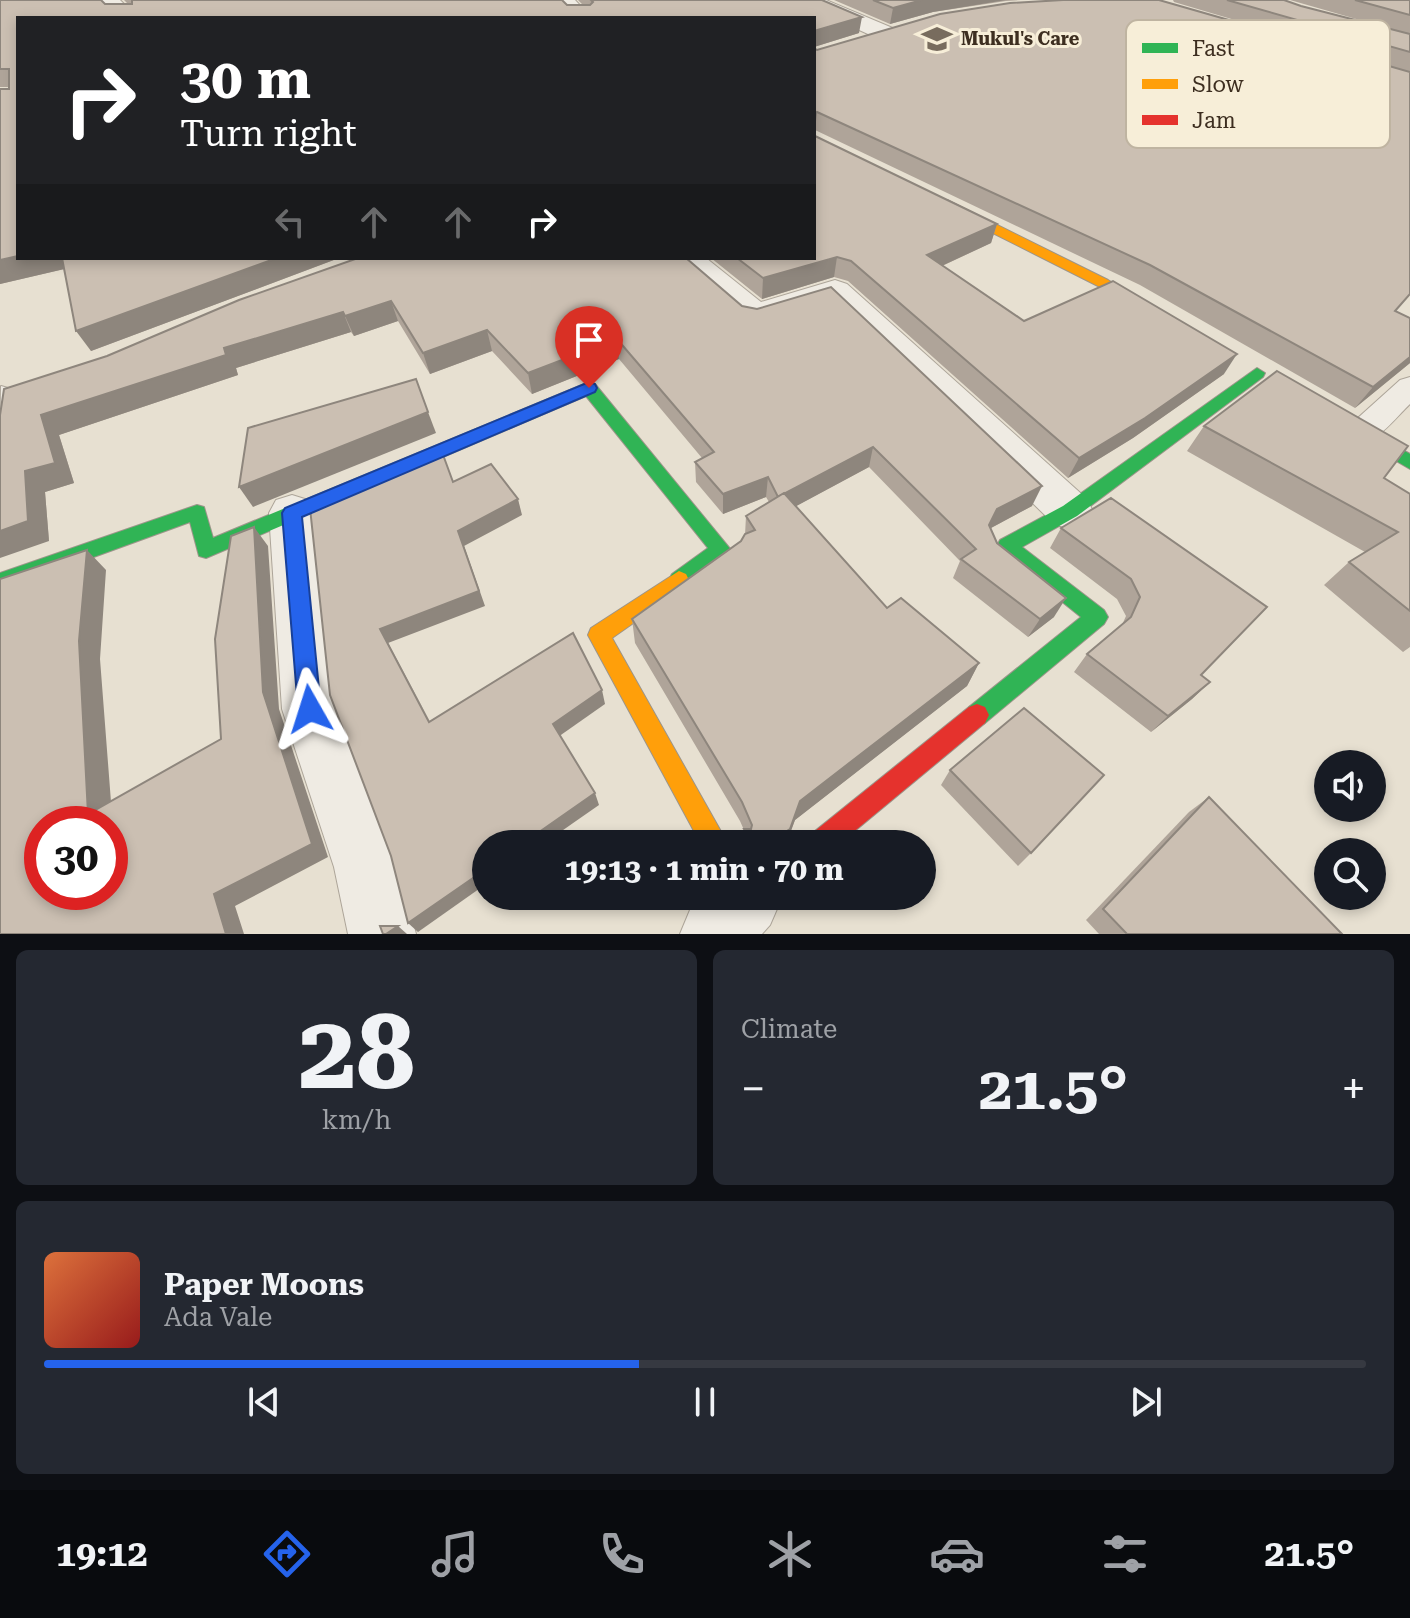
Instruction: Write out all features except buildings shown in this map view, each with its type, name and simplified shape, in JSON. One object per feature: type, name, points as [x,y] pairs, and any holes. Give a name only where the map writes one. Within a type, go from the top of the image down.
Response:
[{"type":"street","points":[[108,0],[125,16]]},
{"type":"street","points":[[563,0],[579,16]]},
{"type":"street","points":[[809,0],[895,32],[858,43]]},
{"type":"street","points":[[922,193],[1103,283],[1180,328]]},
{"type":"street","points":[[687,260],[755,315],[835,291],[1070,511]]},
{"type":"street","points":[[836,830],[1097,617],[1007,546],[1070,511],[1257,373]]},
{"type":"street","points":[[0,582],[197,512],[206,550],[589,388],[721,550],[599,635],[707,830]]},
{"type":"street","points":[[0,432],[11,397]]},
{"type":"street","points":[[1335,418],[1410,462]]},
{"type":"street","points":[[292,513],[310,709],[366,867],[382,934]]},
{"type":"lane","points":[[1361,433],[1410,387]]},
{"type":"traffic: fast","points":[[977,715],[1097,617],[1007,546],[1070,511],[1257,373]]},
{"type":"traffic: fast","points":[[0,582],[197,512],[206,550],[589,388],[721,550],[679,580]]},
{"type":"traffic: fast","points":[[1349,426],[1410,462]]},
{"type":"traffic: slow","points":[[943,203],[1103,283],[1158,315]]},
{"type":"traffic: slow","points":[[679,580],[599,635],[707,830]]},
{"type":"traffic: jam","points":[[836,830],[977,715]]},
{"type":"place","name":"Mukul's Care","points":[[937,39]]},
{"type":"route","points":[[310,709],[292,513],[520,414],[589,388]]}]
